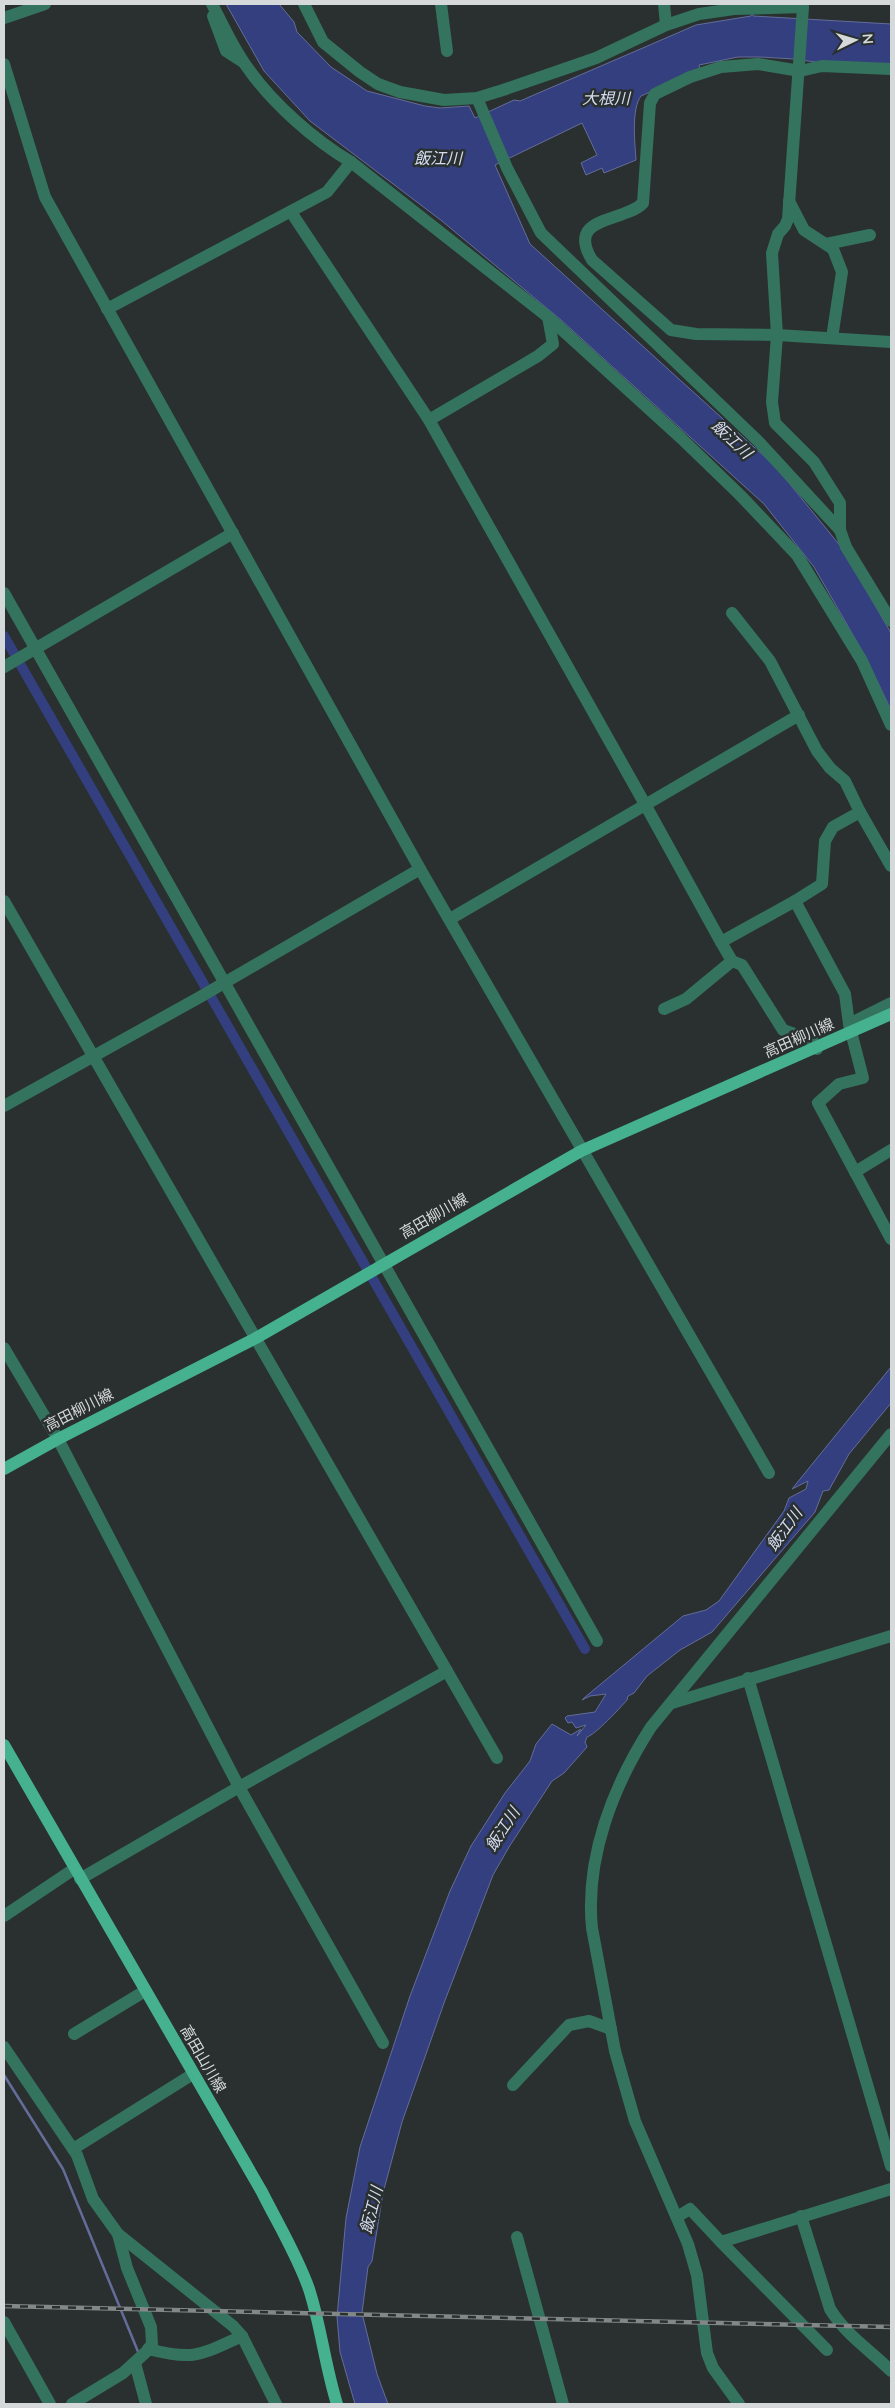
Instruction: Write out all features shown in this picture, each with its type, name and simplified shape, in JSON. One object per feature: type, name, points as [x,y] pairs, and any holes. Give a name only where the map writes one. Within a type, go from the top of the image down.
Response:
[{"type":"main road","name":"高田柳川線","points":[[4,1469],[58,1438],[256,1338],[581,1150],[817,1049],[850,1028],[891,1014]]},
{"type":"main road","name":"高田山川線","points":[[4,1746],[262,2192],[298,2261],[309,2290],[326,2370],[337,2404]]},
{"type":"street","points":[[4,18],[45,4]]},
{"type":"street","points":[[211,4],[245,64],[267,92],[299,123],[331,150],[351,162],[548,317],[681,438],[740,495],[797,555],[862,661],[891,725]]},
{"type":"street","points":[[304,4],[323,42],[341,58],[378,84],[400,92],[444,100],[478,101],[596,58],[666,26],[699,14],[734,9],[801,9],[800,69],[788,219],[778,234],[772,253],[777,335],[772,402],[775,423],[814,462],[840,503],[840,530],[846,547],[891,621]]},
{"type":"street","points":[[441,4],[447,51]]},
{"type":"street","points":[[664,4],[666,26]]},
{"type":"street","points":[[4,64],[45,197],[420,869],[769,1473]]},
{"type":"street","points":[[891,69],[822,66],[800,69],[758,64],[721,67],[690,77],[655,94],[650,103],[643,203],[637,209],[595,224],[588,231],[585,241],[586,249],[592,260],[671,330],[696,334],[777,335],[891,342]]},
{"type":"street","points":[[478,101],[507,168],[541,233],[756,440],[840,530]]},
{"type":"street","points":[[107,309],[327,192],[351,162]]},
{"type":"street","points":[[789,201],[804,230],[833,249],[842,272],[832,338]]},
{"type":"street","points":[[291,212],[429,420],[732,961],[742,965],[783,1030],[812,1040],[817,1049]]},
{"type":"street","points":[[826,244],[870,235]]},
{"type":"street","points":[[429,420],[538,356],[553,344],[548,317]]},
{"type":"street","points":[[4,666],[233,533]]},
{"type":"street","points":[[4,594],[32,650],[598,1640]]},
{"type":"street","points":[[732,612],[770,661],[817,750],[830,768],[845,781],[860,812],[891,866]]},
{"type":"street","points":[[450,919],[799,715]]},
{"type":"street","points":[[721,942],[796,901],[822,884],[825,841],[833,827],[860,812]]},
{"type":"street","points":[[4,1106],[200,997],[420,869]]},
{"type":"street","points":[[4,901],[92,1057],[497,1758]]},
{"type":"street","points":[[796,901],[845,994],[850,1028],[863,1078],[839,1084],[818,1103],[891,1239]]},
{"type":"street","points":[[664,1009],[686,999],[732,961]]},
{"type":"street","points":[[850,1028],[891,1003]]},
{"type":"street","points":[[855,1172],[891,1150]]},
{"type":"street","points":[[4,1348],[58,1438],[239,1787],[383,2043]]},
{"type":"street","points":[[739,2404],[722,2382],[707,2353],[697,2275],[677,2217],[635,2121],[622,2077],[592,1928],[590,1904],[592,1869],[598,1841],[627,1768],[651,1727],[891,1434]]},
{"type":"street","points":[[672,1703],[748,1678],[891,1636]]},
{"type":"street","points":[[4,1916],[447,1671]]},
{"type":"street","points":[[748,1678],[891,2166]]},
{"type":"street","points":[[74,2034],[145,1990]]},
{"type":"street","points":[[513,2085],[569,2025],[589,2021],[611,2029]]},
{"type":"street","points":[[4,2047],[73,2150],[82,2166],[93,2199],[118,2234],[233,2326],[242,2336],[276,2404]]},
{"type":"street","points":[[73,2150],[194,2074]]},
{"type":"street","points":[[720,2242],[891,2189]]},
{"type":"street","points":[[677,2217],[690,2209],[827,2350]]},
{"type":"street","points":[[801,2216],[830,2309],[838,2322],[852,2337],[891,2371]]},
{"type":"street","points":[[72,2404],[96,2391],[135,2363],[148,2349],[153,2336],[127,2268],[118,2234]]},
{"type":"street","points":[[517,2237],[563,2404]]},
{"type":"street","points":[[4,2322],[50,2404]]},
{"type":"street","points":[[148,2349],[176,2356],[195,2356],[242,2336]]},
{"type":"street","points":[[135,2363],[146,2404]]},
{"type":"water","name":"飯江川","points":[[226,4],[279,4],[294,22],[297,32],[331,67],[367,91],[425,106],[440,108],[469,106],[475,118],[514,100],[520,101],[696,25],[751,16],[753,13],[753,16],[891,24],[891,69],[850,67],[794,59],[760,57],[738,57],[699,65],[700,70],[641,96],[635,118],[636,160],[604,173],[602,168],[586,175],[581,163],[597,155],[582,123],[495,165],[530,244],[776,467],[842,548],[891,633],[891,710],[865,656],[814,567],[764,504],[561,320],[442,221],[310,121],[264,71]]},
{"type":"water","name":"飯江川","points":[[891,1367],[891,1403],[849,1454],[829,1490],[823,1491],[815,1512],[712,1632],[680,1650],[647,1676],[613,1715],[587,1737],[585,1742],[587,1747],[564,1773],[552,1781],[493,1875],[444,2003],[402,2122],[383,2193],[372,2261],[368,2267],[362,2313],[377,2374],[388,2404],[355,2404],[340,2352],[337,2317],[346,2218],[360,2147],[410,1996],[450,1891],[471,1846],[505,1793],[530,1761],[536,1744],[552,1724],[571,1735],[581,1729],[577,1736],[586,1725],[576,1728],[572,1722],[568,1723],[565,1718],[567,1716],[595,1712],[606,1694],[590,1696],[582,1700],[584,1698],[683,1616],[706,1610],[719,1601],[784,1511],[789,1498],[806,1489],[808,1481],[792,1489]]},
{"type":"waterway","points":[[4,636],[585,1649]]},
{"type":"waterway","points":[[4,2075],[63,2169],[139,2354]]},
{"type":"railway","points":[[4,2306],[891,2327]]},
{"type":"water label","name":"大根川","points":[[606,98]]}]
